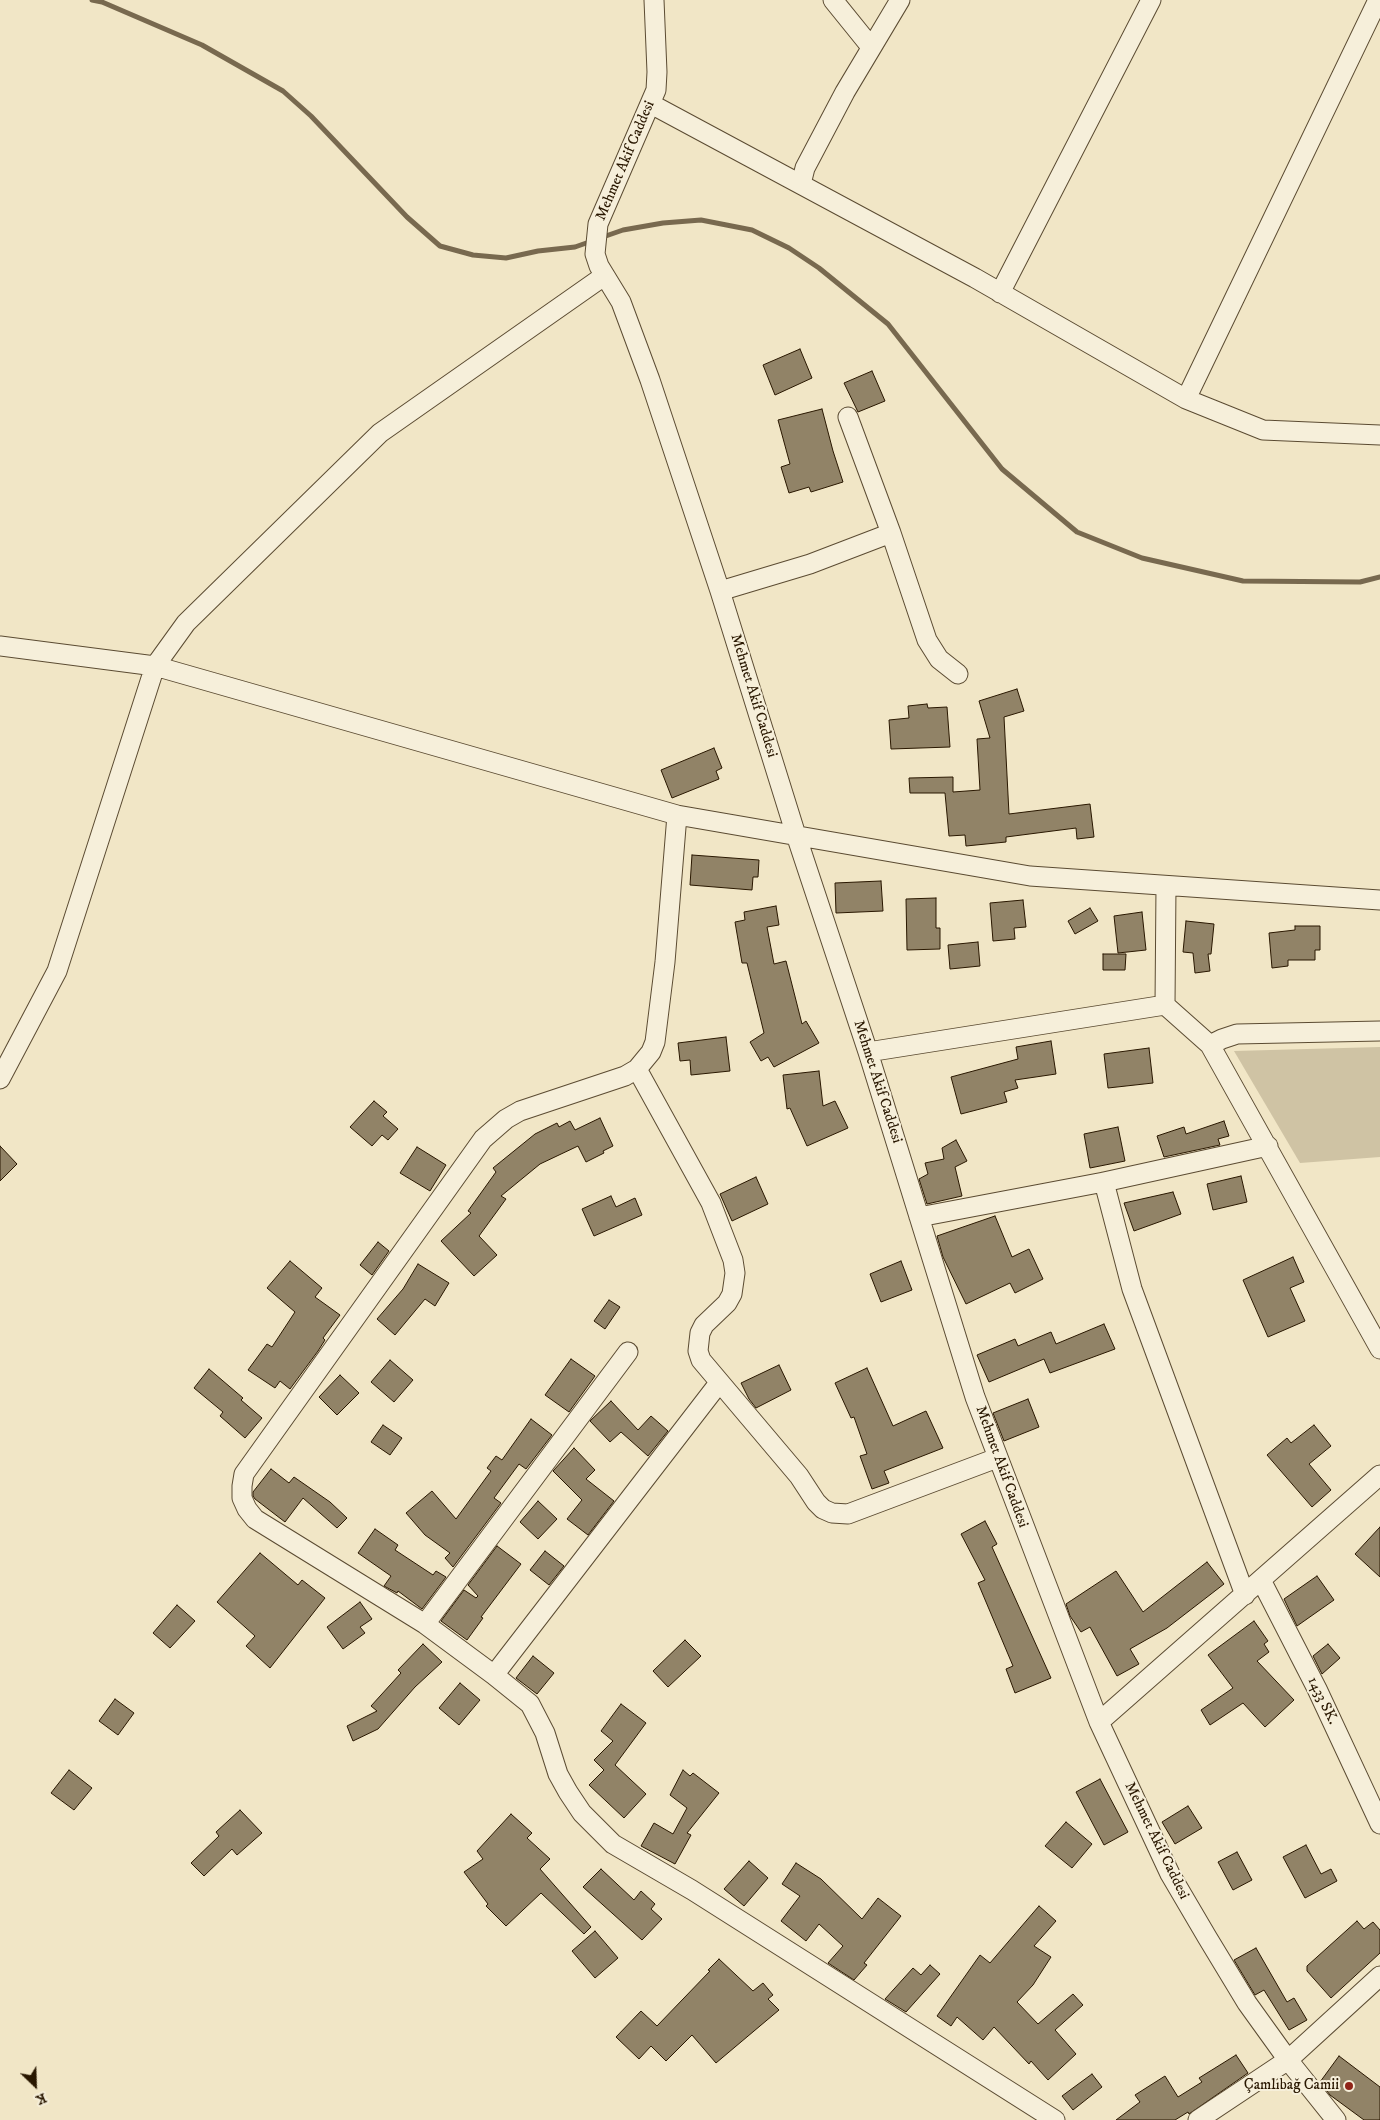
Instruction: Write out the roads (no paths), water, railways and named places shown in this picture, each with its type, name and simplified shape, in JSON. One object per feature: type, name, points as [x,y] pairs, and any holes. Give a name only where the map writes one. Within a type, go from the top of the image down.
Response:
[{"type":"street","name":"Mehmet Akif Caddesi","points":[[654,0],[658,72],[656,90],[604,207],[596,233],[595,254],[604,276],[621,302],[638,346],[720,591],[796,835],[868,1052],[975,1397],[1099,1722],[1170,1874],[1247,2003],[1288,2060],[1336,2120]]},
{"type":"street","points":[[833,0],[871,47]]},
{"type":"street","points":[[800,184],[814,151],[845,92],[900,0]]},
{"type":"street","points":[[1000,293],[1150,0]]},
{"type":"street","points":[[1186,399],[1378,0]]},
{"type":"street","points":[[651,104],[1000,293],[1186,399],[1263,430],[1380,435]]},
{"type":"street","points":[[0,1080],[57,972],[155,666],[186,623],[380,433],[604,276]]},
{"type":"street","points":[[848,417],[932,650],[947,668],[958,674]]},
{"type":"street","points":[[720,591],[810,564],[891,534]]},
{"type":"street","points":[[0,646],[155,666],[677,814],[1030,876],[1380,900]]},
{"type":"street","points":[[677,814],[655,1042],[645,1061],[637,1069],[625,1076],[520,1111],[506,1119],[483,1139],[244,1474],[242,1498],[247,1509],[255,1519],[424,1624],[530,1704],[545,1733],[558,1774],[568,1792],[582,1813],[613,1844],[701,1896],[1055,2120]]},
{"type":"street","points":[[1166,886],[1166,1005],[1210,1046],[1268,1146],[1380,1349]]},
{"type":"street","points":[[868,1052],[1166,1005]]},
{"type":"street","points":[[1210,1046],[1222,1039],[1238,1034],[1380,1031]]},
{"type":"street","points":[[637,1069],[711,1203],[736,1272],[732,1294],[727,1304],[704,1325],[698,1342],[702,1360],[719,1383],[799,1476],[816,1502],[832,1514],[848,1514],[997,1458]]},
{"type":"street","points":[[919,1216],[1104,1182],[1268,1146]]},
{"type":"street","points":[[1104,1182],[1132,1289],[1245,1595]]},
{"type":"street","points":[[424,1624],[628,1352]]},
{"type":"street","points":[[494,1675],[719,1383]]},
{"type":"street","points":[[1099,1722],[1380,1475]]},
{"type":"street","name":"1433 SK.","points":[[1261,1580],[1317,1689],[1380,1824]]},
{"type":"street","points":[[1198,2120],[1288,2060],[1380,1976]]},
{"type":"waterway","points":[[92,0],[102,2],[202,45],[283,91],[311,116],[407,217],[440,246],[473,255],[506,258],[538,251],[575,247],[592,241]]},
{"type":"waterway","points":[[600,238],[623,230],[663,223],[701,220],[752,230],[789,248],[819,268],[888,324],[1002,469],[1077,532],[1142,558],[1243,581],[1360,582],[1380,577]]},
{"type":"place","name":"Çamlıbağ Camii","points":[[1349,2086]]}]
